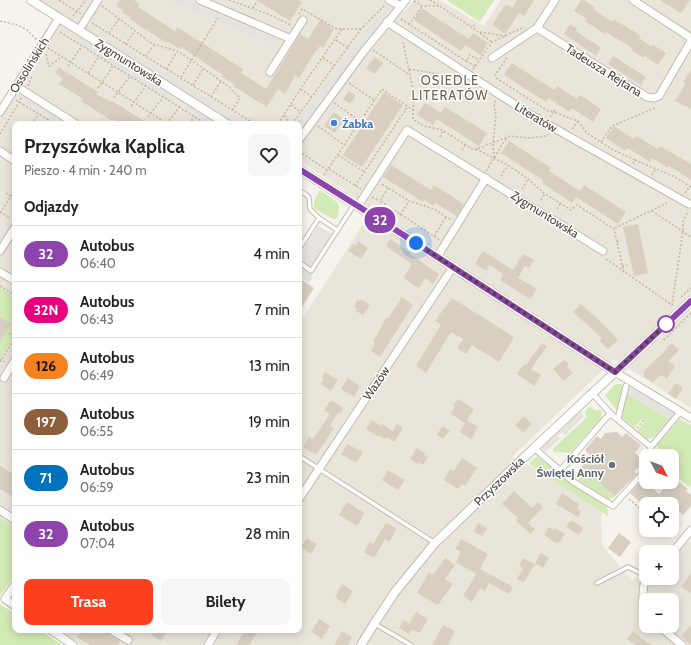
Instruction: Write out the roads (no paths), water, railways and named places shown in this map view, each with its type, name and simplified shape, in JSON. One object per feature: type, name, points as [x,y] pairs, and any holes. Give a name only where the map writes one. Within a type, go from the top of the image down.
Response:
[{"type":"street","name":"Zygmuntowska","points":[[31,0],[222,121]]},
{"type":"street","points":[[200,0],[291,39]]},
{"type":"street","points":[[302,136],[364,51],[406,0]]},
{"type":"street","points":[[492,58],[537,28],[556,0]]},
{"type":"street","name":"Tadeusza Rejtana","points":[[537,28],[647,97],[654,98],[659,96],[691,38],[633,0]]},
{"type":"street","points":[[388,2],[401,6]]},
{"type":"street","points":[[79,30],[100,3]]},
{"type":"street","name":"Ossolińskich","points":[[0,112],[59,18]]},
{"type":"street","points":[[270,72],[291,39],[300,18]]},
{"type":"street","name":"Literatów","points":[[387,22],[531,115],[688,207]]},
{"type":"street","points":[[16,86],[71,121]]},
{"type":"street","name":"Zygmuntowska","points":[[356,205],[368,194],[407,130],[486,175],[603,250]]},
{"type":"street","points":[[0,151],[12,159]]},
{"type":"street","points":[[302,171],[615,372],[691,418]]},
{"type":"street","points":[[437,257],[486,175]]},
{"type":"street","points":[[0,251],[12,232]]},
{"type":"street","name":"Wazów","points":[[302,494],[453,267]]},
{"type":"street","points":[[0,272],[12,280]]},
{"type":"street","name":"Przyszowska","points":[[362,645],[374,624],[410,572],[435,543],[592,392],[691,301]]},
{"type":"street","points":[[4,378],[12,365]]},
{"type":"street","points":[[618,419],[626,386]]},
{"type":"street","points":[[592,392],[611,414],[651,447],[680,411]]},
{"type":"street","points":[[560,471],[611,414]]},
{"type":"street","points":[[534,448],[572,481],[613,506],[639,477]]},
{"type":"street","points":[[0,510],[12,518]]},
{"type":"street","points":[[679,545],[691,530]]},
{"type":"street","points":[[12,589],[5,600],[12,604]]},
{"type":"street","points":[[55,633],[73,645]]},
{"type":"street","points":[[116,633],[128,640]]},
{"type":"street","points":[[208,645],[215,633]]},
{"type":"street","points":[[667,633],[682,645]]},
{"type":"lane","points":[[302,192],[310,199],[310,209],[319,218],[338,230]]},
{"type":"lane","points":[[302,264],[312,271],[356,205]]},
{"type":"lane","points":[[302,244],[319,218]]},
{"type":"lane","points":[[302,458],[435,543]]},
{"type":"lane","points":[[597,583],[628,567],[639,572]]},
{"type":"lane","points":[[374,624],[411,645]]},
{"type":"place","name":"Żabka","points":[[334,123]]},
{"type":"place","name":"Kościół Świętej Anny","points":[[612,465]]},
{"type":"district","name":"OSIEDLE LITERATÓW","points":[[450,88]]}]
